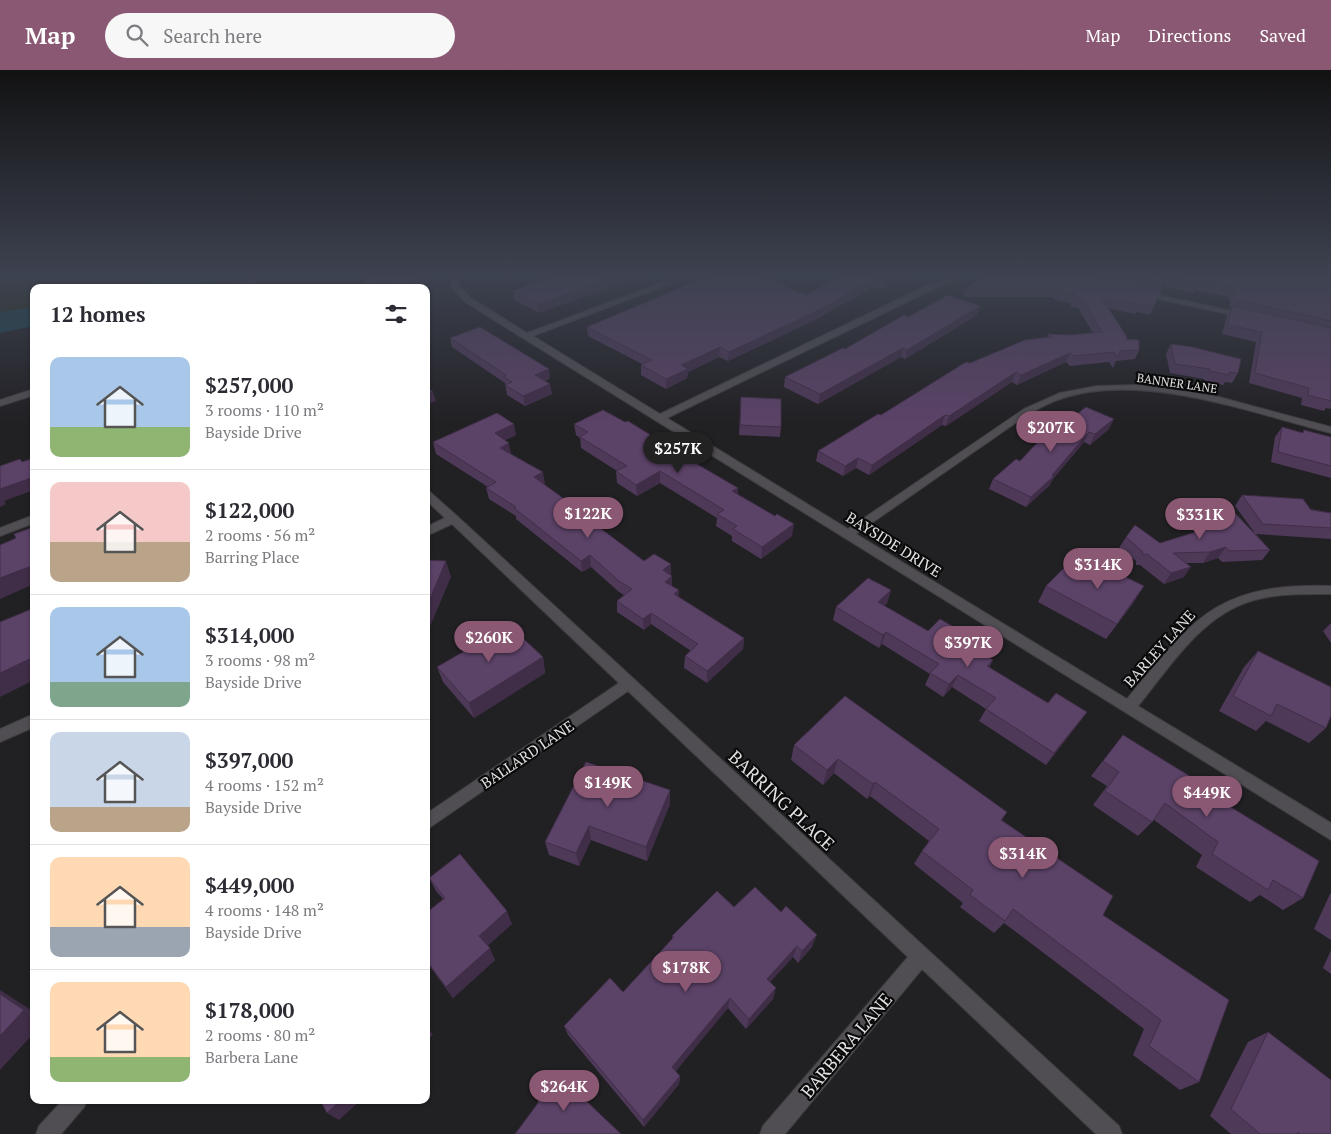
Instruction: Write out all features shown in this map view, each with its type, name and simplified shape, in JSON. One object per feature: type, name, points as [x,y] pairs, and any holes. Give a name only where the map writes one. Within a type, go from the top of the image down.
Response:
[{"type":"street","name":"BAYSIDE DRIVE","points":[[508,324],[1331,832]]},
{"type":"street","points":[[527,336],[560,324]]},
{"type":"street","points":[[660,418],[855,324]]},
{"type":"street","name":"BANNER LANE","points":[[848,534],[1036,405],[1065,394],[1106,389],[1168,392],[1234,404],[1331,430]]},
{"type":"street","points":[[0,403],[30,393]]},
{"type":"street","name":"BARRING PLACE","points":[[430,498],[1111,1134]]},
{"type":"street","points":[[430,530],[453,519]]},
{"type":"street","points":[[0,532],[30,521]]},
{"type":"street","name":"BARLEY LANE","points":[[1129,707],[1191,633],[1219,610],[1252,596],[1290,590],[1331,590]]},
{"type":"street","name":"BALLARD LANE","points":[[430,820],[628,684]]},
{"type":"street","points":[[0,736],[30,722]]},
{"type":"street","name":"BARBERA LANE","points":[[771,1134],[921,956]]},
{"type":"street","points":[[48,1134],[74,1104]]},
{"type":"water","points":[[0,324],[30,324],[30,327],[0,333]]},
{"type":"building","points":[[595,324],[790,324],[729,352],[720,347],[681,365],[688,369],[666,379],[641,365],[652,360],[587,327]]},
{"type":"building","points":[[889,324],[951,324],[907,350],[903,348],[820,394],[785,377],[843,348],[845,349]]},
{"type":"building","points":[[1097,324],[1118,324],[1127,337],[1126,339],[1139,340],[1139,350],[1120,351],[1118,358],[1114,352],[1074,356],[1070,353],[1021,375],[1016,372],[949,416],[945,415],[872,465],[858,458],[845,466],[818,451],[878,414],[881,415],[966,362],[970,363],[1025,340],[1052,337],[1048,334],[1070,335],[1102,332]]},
{"type":"building","points":[[1311,324],[1331,328],[1331,401],[1308,395],[1309,388],[1255,373],[1262,332],[1228,325]]},
{"type":"building","points":[[480,327],[549,369],[535,375],[550,384],[523,396],[505,385],[512,382],[504,377],[506,375],[450,338]]},
{"type":"building","points":[[1171,344],[1241,359],[1238,373],[1229,372],[1229,375],[1210,371],[1210,369],[1175,364]]},
{"type":"building","points":[[741,397],[781,399],[781,427],[740,425]]},
{"type":"building","points":[[1086,407],[1114,419],[1095,434],[1089,432],[1052,475],[1054,476],[1031,497],[993,479],[1016,459],[1020,461],[1051,428],[1056,430]]},
{"type":"building","points":[[603,410],[625,422],[628,421],[738,488],[732,491],[775,516],[777,514],[794,524],[762,547],[733,529],[737,526],[717,514],[724,510],[660,471],[636,485],[616,471],[627,466],[580,437],[588,432],[574,424]]},
{"type":"building","points":[[497,413],[514,424],[495,433],[509,443],[500,448],[543,472],[534,477],[644,561],[654,554],[671,564],[663,570],[672,576],[665,582],[679,590],[674,594],[744,638],[707,671],[685,656],[698,644],[651,613],[643,619],[617,601],[632,589],[619,581],[590,555],[581,561],[514,508],[516,507],[486,488],[496,482],[433,442]]},
{"type":"building","points":[[1282,427],[1303,433],[1304,430],[1331,437],[1331,466],[1278,452]]},
{"type":"building","points":[[20,459],[22,462],[30,459],[30,478],[0,489],[0,466]]},
{"type":"building","points":[[1242,495],[1303,499],[1311,510],[1331,513],[1331,528],[1263,524]]},
{"type":"building","points":[[1234,512],[1270,550],[1229,551],[1226,547],[1210,552],[1173,553],[1191,567],[1171,573],[1147,554],[1143,555],[1142,551],[1126,537],[1135,525],[1160,543],[1209,528],[1195,513]]},
{"type":"building","points":[[30,528],[30,567],[0,578],[0,545],[16,538],[14,534]]},
{"type":"building","points":[[430,560],[446,561],[430,599]]},
{"type":"building","points":[[1095,562],[1144,586],[1117,624],[1046,586],[1065,567],[1082,576]]},
{"type":"building","points":[[868,578],[891,590],[878,602],[928,631],[940,619],[966,634],[960,640],[993,660],[987,666],[1048,703],[1056,693],[1087,712],[1054,753],[986,709],[996,698],[958,675],[949,684],[930,673],[939,664],[886,632],[883,635],[836,607]]},
{"type":"building","points":[[30,610],[30,659],[0,673],[0,622]]},
{"type":"building","points":[[509,625],[543,657],[469,703],[437,667]]},
{"type":"building","points":[[1258,651],[1331,687],[1331,716],[1326,728],[1277,704],[1271,716],[1233,696]]},
{"type":"building","points":[[845,696],[1007,812],[1001,820],[1113,896],[1103,915],[1229,1000],[1199,1082],[1149,1046],[1161,1020],[1013,909],[1005,921],[970,895],[973,890],[922,851],[939,829],[875,782],[873,784],[838,759],[827,770],[794,745]]},
{"type":"building","points":[[1123,735],[1196,780],[1193,784],[1319,861],[1303,898],[1273,880],[1268,890],[1212,854],[1218,842],[1165,803],[1152,822],[1105,791],[1119,772],[1103,761]]},
{"type":"building","points":[[586,762],[670,790],[646,847],[589,826],[576,853],[545,842]]},
{"type":"building","points":[[460,854],[507,911],[479,936],[490,948],[446,987],[430,965],[430,910],[445,898],[430,877]]},
{"type":"building","points":[[755,887],[781,912],[786,906],[817,935],[802,951],[797,946],[767,979],[776,988],[749,1019],[730,998],[672,1067],[680,1076],[643,1120],[564,1026],[610,978],[623,992],[674,937],[672,936],[717,891],[734,907]]},
{"type":"building","points":[[0,994],[24,1010],[0,1036]]},
{"type":"building","points":[[1268,1032],[1331,1080],[1331,1134],[1300,1134],[1298,1132],[1297,1134],[1260,1134],[1231,1109]]},
{"type":"building","points":[[558,1074],[621,1134],[515,1134],[538,1103],[538,1092],[547,1076]]},
{"type":"building","points":[[322,1104],[337,1104],[327,1113]]}]
